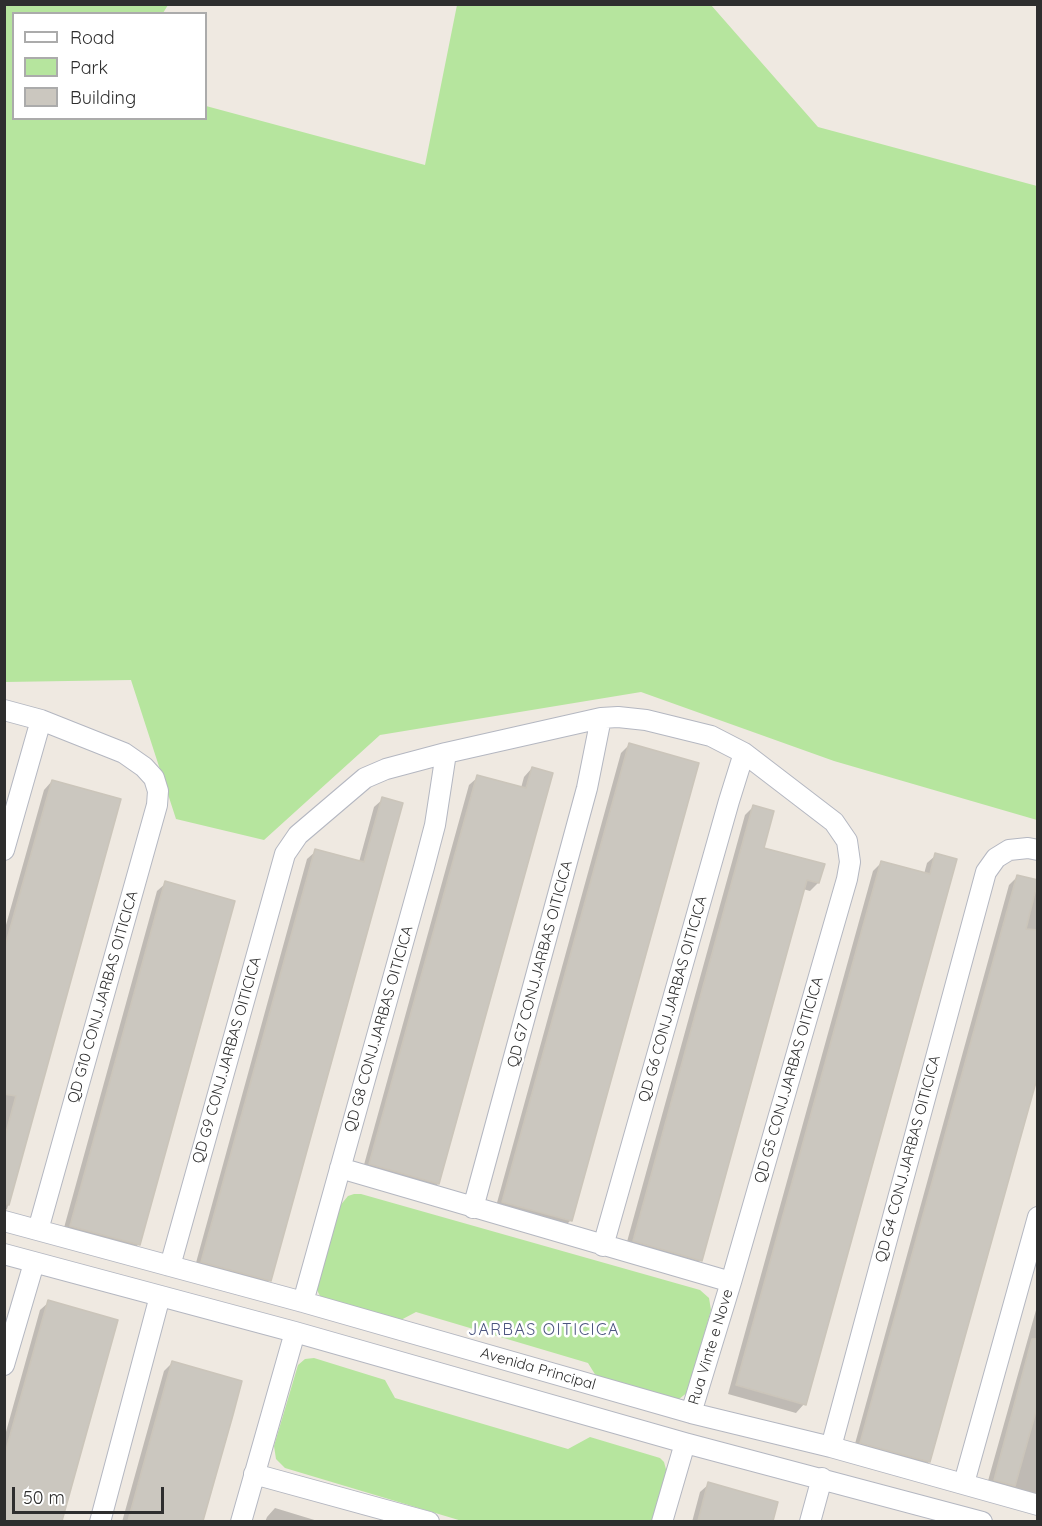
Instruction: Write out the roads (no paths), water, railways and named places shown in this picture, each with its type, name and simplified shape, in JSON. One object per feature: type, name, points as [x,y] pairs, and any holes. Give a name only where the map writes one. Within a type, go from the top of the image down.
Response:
[{"type":"street","points":[[4,710],[41,720],[4,849]]},
{"type":"street","name":"QD G5 CONJ.JARBAS OITICICA","points":[[285,854],[298,835],[365,778],[386,769],[601,718],[618,717],[646,720],[711,736],[744,753],[834,822],[847,841],[850,862],[847,879],[731,1282]]},
{"type":"street","name":"QD G7 CONJ.JARBAS OITICICA","points":[[473,1208],[587,788],[601,718]]},
{"type":"street","name":"QD G10 CONJ.JARBAS OITICICA","points":[[38,1230],[157,805],[158,791],[154,778],[144,767],[124,753],[41,720]]},
{"type":"street","name":"QD G8 CONJ.JARBAS OITICICA","points":[[303,1302],[435,825],[446,753]]},
{"type":"street","name":"QD G6 CONJ.JARBAS OITICICA","points":[[603,1246],[744,753]]},
{"type":"street","name":"QD G4 CONJ.JARBAS OITICICA","points":[[831,1447],[986,872],[996,858],[1009,850],[1028,848],[1038,850]]},
{"type":"street","name":"QD G9 CONJ.JARBAS OITICICA","points":[[170,1266],[285,854]]},
{"type":"street","points":[[340,1168],[731,1282]]},
{"type":"street","points":[[964,1483],[1038,1217]]},
{"type":"street","name":"Avenida Principal","points":[[4,1221],[303,1302],[691,1413],[831,1447],[1038,1505]]},
{"type":"street","name":"Avenida Principal","points":[[4,1254],[295,1332],[685,1443],[822,1478],[952,1517],[982,1521]]},
{"type":"street","points":[[4,1365],[34,1263]]},
{"type":"street","name":"Rua Vinte e Nove","points":[[691,1413],[731,1282]]},
{"type":"street","points":[[100,1521],[160,1296]]},
{"type":"street","points":[[241,1521],[295,1332]]},
{"type":"street","points":[[488,1387],[497,1357]]},
{"type":"street","points":[[662,1521],[685,1443]]},
{"type":"street","points":[[254,1474],[385,1516],[429,1521]]},
{"type":"street","points":[[810,1521],[822,1478]]},
{"type":"district","name":"JARBAS OITICICA","points":[[544,1330]]}]
